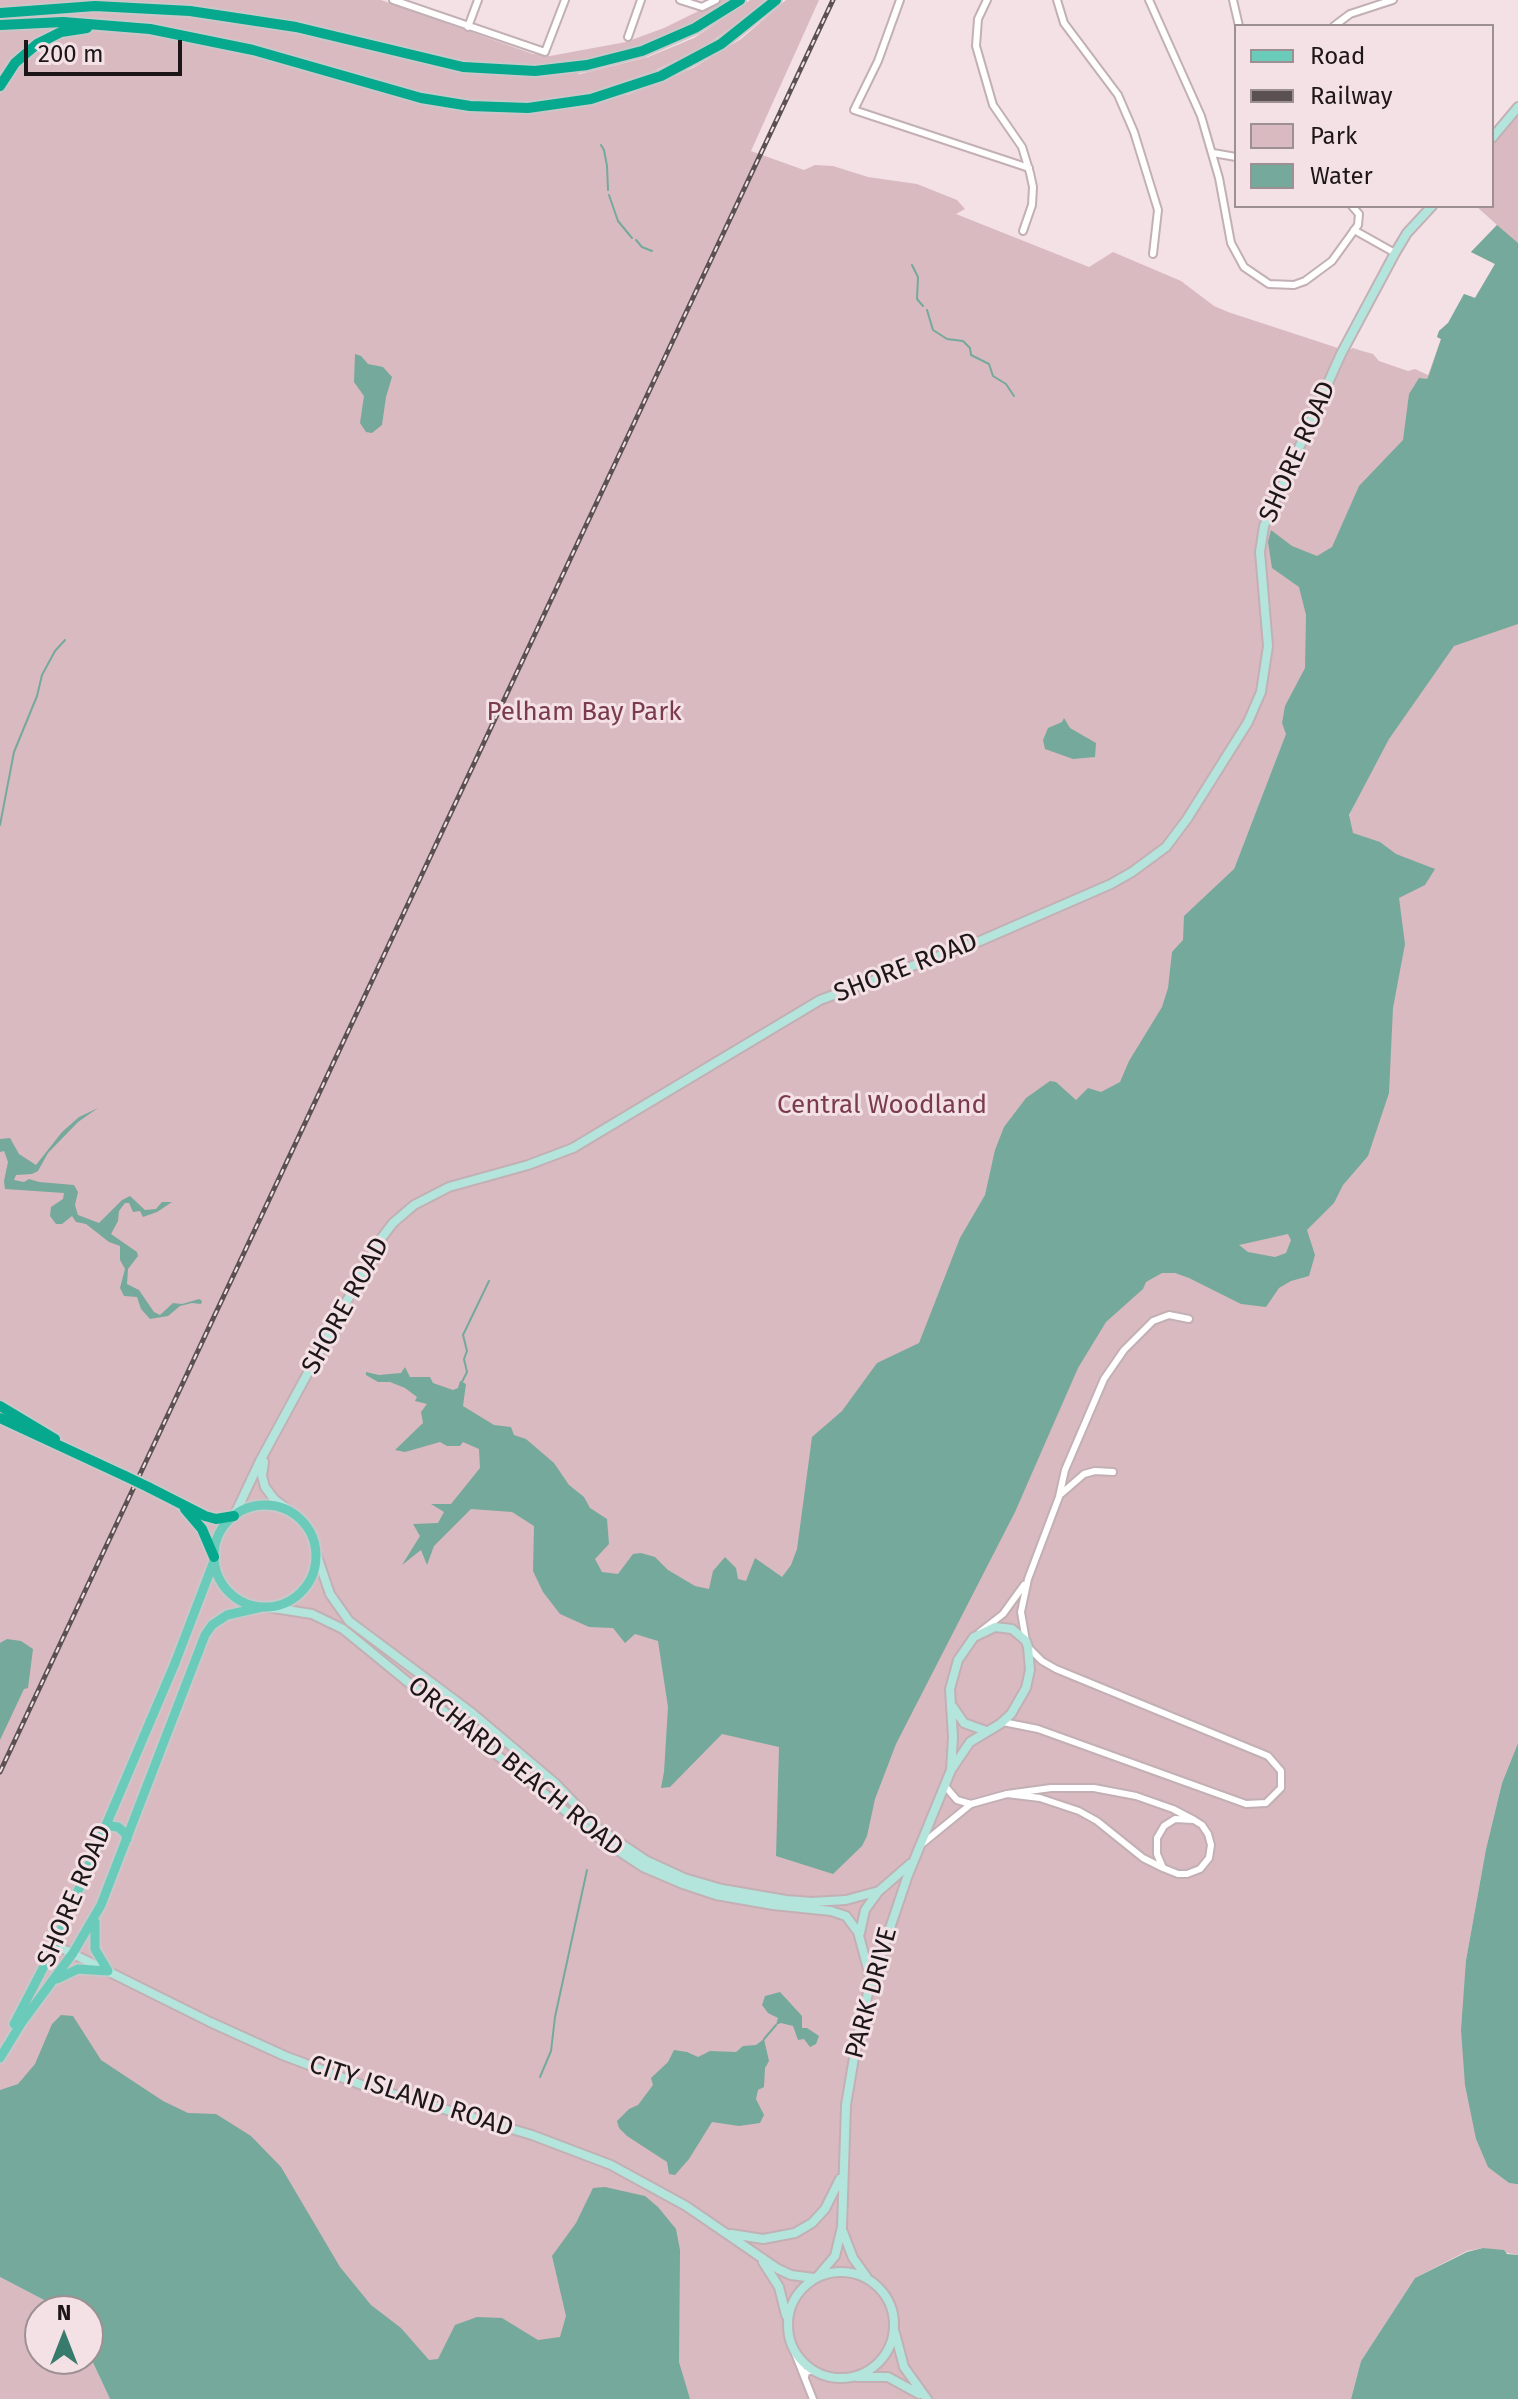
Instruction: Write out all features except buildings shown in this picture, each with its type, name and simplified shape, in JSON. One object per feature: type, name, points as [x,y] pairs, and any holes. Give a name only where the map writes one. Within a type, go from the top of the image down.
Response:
[{"type":"highway","points":[[0,13],[95,6],[190,11],[296,27],[448,64],[535,71],[587,65],[642,51],[695,28],[740,0]]},
{"type":"highway","points":[[0,25],[63,22],[112,24],[177,33],[253,50],[421,98],[470,106],[528,108],[591,99],[661,76],[721,44],[776,0]]},
{"type":"highway","points":[[0,86],[18,60],[46,39],[70,30],[112,24]]},
{"type":"highway","points":[[0,1406],[84,1456]]},
{"type":"highway","points":[[0,1418],[211,1518],[234,1516]]},
{"type":"highway","points":[[178,1503],[202,1529],[214,1559]]},
{"type":"main road","points":[[1494,136],[1518,107]]},
{"type":"main road","points":[[1395,253],[1407,233],[1430,208]]},
{"type":"main road","name":"SHORE ROAD","points":[[234,1516],[380,1240],[393,1223],[414,1205],[472,1179],[528,1165],[569,1150],[820,1000],[980,941],[1111,884],[1166,847],[1187,819],[1257,705],[1265,677],[1268,646],[1260,552],[1264,526],[1348,342],[1395,253]]},
{"type":"main road","points":[[266,1454],[262,1471],[265,1487],[274,1499],[292,1513],[307,1527],[316,1553],[314,1572],[305,1589],[286,1603],[264,1607],[244,1603],[228,1592],[218,1577],[214,1559],[219,1533],[234,1516],[260,1506],[275,1506],[292,1513]]},
{"type":"main road","name":"ORCHARD BEACH ROAD","points":[[316,1553],[330,1594],[349,1621],[472,1713],[555,1783],[599,1829],[636,1855],[693,1881],[762,1897],[825,1902],[853,1899],[879,1891],[914,1861]]},
{"type":"main road","name":"SHORE ROAD","points":[[0,2049],[55,1945],[175,1663],[214,1559]]},
{"type":"main road","name":"SHORE ROAD","points":[[0,2058],[96,1915],[127,1843],[205,1635],[212,1625],[227,1615],[264,1607]]},
{"type":"main road","name":"ORCHARD BEACH ROAD","points":[[264,1607],[312,1614],[343,1629],[586,1828],[633,1862],[673,1881],[716,1895],[839,1913],[851,1921],[860,1938]]},
{"type":"main road","points":[[974,1637],[1003,1627],[1012,1629],[1027,1644]]},
{"type":"main road","name":"PARK DRIVE","points":[[951,1770],[951,1702],[955,1667],[974,1637]]},
{"type":"main road","name":"PARK DRIVE","points":[[816,2277],[835,2256],[842,2227],[846,2105],[871,1982],[904,1886],[951,1770],[967,1745],[1003,1722],[1015,1710],[1026,1688],[1030,1670],[1027,1644]]},
{"type":"main road","points":[[951,1702],[964,1723],[986,1731]]},
{"type":"main road","points":[[102,1833],[110,1826],[118,1827],[125,1833],[127,1843]]},
{"type":"main road","points":[[889,1884],[904,1886]]},
{"type":"main road","points":[[871,1982],[860,1938],[863,1914],[879,1891]]},
{"type":"main road","points":[[96,1915],[95,1949],[108,1971]]},
{"type":"main road","points":[[860,1938],[873,1946],[883,1947]]},
{"type":"main road","name":"CITY ISLAND ROAD","points":[[55,1945],[232,2033],[311,2066],[397,2096],[532,2135],[611,2165],[667,2194],[760,2258],[791,2275],[816,2277]]},
{"type":"main road","points":[[51,1983],[73,1970],[108,1971]]},
{"type":"main road","points":[[727,2233],[745,2238],[771,2239],[801,2230],[825,2209],[843,2171]]},
{"type":"main road","name":"PARK DRIVE","points":[[842,2227],[853,2258],[870,2280]]},
{"type":"main road","name":"CITY ISLAND ROAD","points":[[760,2258],[779,2287],[787,2320]]},
{"type":"main road","points":[[844,2271],[870,2280],[887,2298],[902,2364],[927,2399],[888,2377],[836,2378],[813,2370],[794,2351],[788,2336],[787,2320],[794,2298],[816,2277],[844,2271]]},
{"type":"main road","points":[[853,2376],[871,2368],[885,2355],[892,2341],[894,2325]]},
{"type":"street","points":[[393,0],[545,52],[565,0]]},
{"type":"street","points":[[468,27],[478,0]]},
{"type":"street","points":[[628,37],[641,0]]},
{"type":"street","points":[[680,0],[699,7],[716,0]]},
{"type":"street","points":[[900,0],[878,61],[854,110],[1029,168]]},
{"type":"street","points":[[987,0],[975,32],[993,105],[1022,147],[1029,168],[1033,187],[1032,205],[1023,231]]},
{"type":"street","points":[[1057,0],[1064,23],[1112,86],[1130,122],[1158,210],[1153,254]]},
{"type":"street","points":[[1149,0],[1201,116],[1213,153],[1231,243],[1244,267],[1269,284],[1282,286],[1305,281],[1332,261],[1354,230],[1359,219],[1353,208]]},
{"type":"street","points":[[1233,0],[1239,24]]},
{"type":"street","points":[[1337,24],[1350,14],[1393,0]]},
{"type":"street","points":[[1213,153],[1234,157]]},
{"type":"street","points":[[1354,230],[1395,253]]},
{"type":"street","name":"PARK DRIVE","points":[[1027,1644],[1021,1612],[1028,1579],[1059,1497],[1065,1470],[1098,1391],[1131,1341],[1158,1319],[1173,1314],[1189,1319]]},
{"type":"street","points":[[1059,1497],[1068,1485],[1084,1474],[1113,1472]]},
{"type":"street","name":"PARK DRIVE","points":[[974,1637],[1003,1614],[1028,1579]]},
{"type":"street","points":[[1003,1722],[1038,1729],[1246,1804],[1266,1803],[1281,1788],[1281,1771],[1268,1756],[1056,1669],[1042,1661],[1027,1644]]},
{"type":"street","points":[[945,1786],[957,1800],[971,1804]]},
{"type":"street","points":[[920,1847],[971,1804],[1007,1794],[1051,1788],[1105,1790],[1157,1803],[1202,1825],[1210,1837],[1211,1849],[1207,1862],[1200,1869],[1178,1874],[1143,1858],[1079,1811],[1040,1798],[1007,1794]]},
{"type":"street","points":[[1163,1868],[1156,1851],[1159,1833],[1175,1819],[1194,1820]]},
{"type":"street","points":[[794,2351],[813,2399]]},
{"type":"street","points":[[805,2377],[808,2370],[813,2370]]},
{"type":"green space","name":"Pelham Bay Park","points":[[0,0],[381,0],[533,54],[550,56],[626,42],[664,28],[721,0],[731,0],[673,33],[640,47],[562,66],[580,74],[648,57],[694,38],[750,0],[765,0],[705,46],[650,73],[609,87],[627,95],[693,68],[741,39],[786,0],[819,0],[751,151],[804,170],[815,165],[833,166],[868,177],[917,184],[957,200],[965,209],[956,214],[1089,267],[1113,252],[1181,281],[1214,306],[1228,312],[1347,351],[1353,348],[1373,354],[1379,361],[1428,375],[1441,339],[1437,337],[1439,331],[1448,323],[1464,294],[1475,298],[1495,264],[1471,252],[1497,225],[1478,208],[1494,208],[1494,138],[1518,108],[1518,333],[1334,611],[1234,869],[1007,1502],[1330,861],[1412,681],[1518,561],[1518,1743],[1502,1783],[1486,1849],[1466,1960],[1476,2139],[1489,2167],[1509,2183],[1518,2184],[1518,2255],[1483,2248],[1467,2251],[1415,2278],[1361,2361],[1351,2399],[496,2399],[0,2141]]},
{"type":"green space","points":[[0,2277],[34,2295],[24,2295],[24,2375],[99,2375],[110,2399],[0,2399]]},
{"type":"water","points":[[1497,225],[1518,243],[1518,624],[1454,646],[1389,739],[1349,815],[1353,833],[1380,842],[1396,854],[1435,869],[1425,885],[1399,898],[1405,944],[1393,1008],[1389,1093],[1368,1156],[1343,1185],[1334,1203],[1307,1230],[1315,1255],[1309,1276],[1279,1288],[1266,1307],[1241,1304],[1189,1278],[1162,1273],[1146,1282],[1143,1289],[1106,1322],[1078,1368],[1015,1512],[896,1744],[875,1799],[862,1846],[833,1874],[776,1856],[779,1747],[722,1734],[670,1787],[661,1788],[668,1707],[658,1641],[635,1634],[625,1643],[613,1628],[589,1627],[560,1614],[543,1592],[533,1571],[534,1526],[512,1512],[471,1509],[434,1546],[427,1565],[421,1550],[402,1565],[420,1536],[413,1524],[438,1523],[444,1512],[431,1504],[451,1504],[480,1468],[479,1449],[463,1442],[460,1446],[447,1446],[440,1442],[405,1452],[395,1450],[423,1423],[421,1412],[427,1404],[415,1401],[417,1397],[405,1388],[390,1382],[378,1382],[366,1372],[379,1375],[401,1373],[405,1367],[410,1377],[430,1377],[433,1383],[453,1390],[458,1388],[460,1381],[466,1384],[463,1406],[494,1425],[511,1427],[514,1435],[526,1439],[554,1463],[590,1508],[607,1519],[609,1544],[595,1559],[602,1572],[618,1574],[633,1554],[641,1553],[655,1557],[668,1570],[695,1586],[709,1589],[713,1571],[725,1557],[736,1568],[738,1579],[746,1581],[755,1558],[782,1577],[797,1549],[812,1437],[842,1411],[877,1363],[919,1343],[960,1238],[985,1195],[995,1150],[1004,1127],[1026,1098],[1050,1081],[1056,1082],[1076,1100],[1088,1088],[1101,1092],[1120,1082],[1129,1061],[1162,1007],[1168,988],[1172,952],[1183,940],[1184,916],[1234,869],[1286,734],[1282,723],[1285,706],[1305,668],[1306,615],[1299,587],[1272,568],[1268,542],[1271,530],[1292,546],[1317,556],[1332,547],[1359,486],[1403,440],[1409,394],[1419,378],[1427,379],[1429,375],[1441,339],[1437,337],[1439,331],[1448,323],[1464,294],[1475,298],[1495,264],[1471,252]],"holes":[[[1288,1234],[1291,1240],[1286,1253],[1275,1257],[1248,1252],[1239,1245]]]},
{"type":"water","points":[[355,354],[368,364],[383,367],[392,377],[382,425],[372,433],[366,432],[360,423],[364,396],[354,382]]},
{"type":"water","points":[[1064,718],[1070,728],[1096,743],[1095,757],[1073,759],[1045,749],[1043,740],[1048,728]]},
{"type":"water","points":[[98,1108],[78,1122],[48,1153],[38,1171],[16,1175],[14,1180],[74,1185],[78,1192],[75,1205],[78,1215],[99,1223],[130,1196],[145,1210],[156,1209],[162,1202],[172,1202],[143,1217],[140,1211],[133,1212],[129,1203],[125,1203],[111,1234],[137,1252],[138,1256],[128,1269],[127,1284],[139,1290],[154,1312],[160,1315],[173,1303],[199,1299],[201,1304],[180,1306],[168,1316],[150,1319],[141,1309],[137,1297],[124,1296],[120,1288],[125,1269],[120,1260],[120,1246],[109,1242],[86,1224],[76,1222],[72,1216],[62,1224],[56,1224],[50,1216],[51,1207],[63,1199],[64,1193],[5,1189],[8,1162],[4,1151],[0,1152],[0,1139],[10,1138],[19,1154],[36,1165],[62,1132],[79,1117]]},
{"type":"water","points":[[7,1639],[21,1641],[33,1649],[28,1688],[24,1689],[0,1740],[0,1643]]},
{"type":"water","points":[[1518,1743],[1516,2184],[1509,2183],[1488,2167],[1476,2139],[1465,2085],[1461,2030],[1466,1960],[1486,1849],[1502,1783]]},
{"type":"water","points":[[780,1992],[802,2016],[802,2028],[819,2036],[816,2044],[810,2047],[804,2039],[798,2040],[793,2026],[776,2025],[778,2018],[768,2013],[762,2005],[765,1996]]},
{"type":"water","points":[[61,2015],[73,2016],[101,2060],[163,2101],[188,2113],[216,2114],[251,2136],[281,2167],[340,2267],[371,2305],[401,2328],[429,2360],[438,2359],[455,2325],[477,2317],[502,2318],[538,2340],[560,2337],[566,2316],[552,2256],[576,2223],[593,2188],[605,2187],[645,2196],[676,2229],[680,2250],[679,2362],[690,2399],[110,2399],[99,2375],[104,2375],[104,2295],[34,2295],[0,2277],[0,2090],[18,2084],[35,2064],[52,2024]]},
{"type":"water","points":[[764,2039],[769,2061],[765,2068],[764,2087],[758,2090],[756,2099],[764,2115],[760,2123],[739,2126],[712,2122],[675,2175],[669,2174],[667,2162],[619,2128],[617,2121],[638,2105],[653,2085],[651,2078],[668,2062],[674,2050],[698,2057],[710,2051],[736,2052],[743,2046],[756,2045]]},
{"type":"water","points":[[1483,2248],[1518,2255],[1518,2399],[1351,2399],[1361,2361],[1415,2278],[1467,2252]]},
{"type":"waterway","points":[[601,145],[607,166],[608,190]]},
{"type":"waterway","points":[[609,195],[618,221],[632,238]]},
{"type":"waterway","points":[[636,240],[652,251]]},
{"type":"waterway","points":[[912,265],[918,277],[917,299],[923,306]]},
{"type":"waterway","points":[[927,310],[933,330],[947,339],[963,341],[970,348],[971,355],[989,364],[993,376],[1006,384],[1014,396]]},
{"type":"waterway","points":[[0,825],[14,752],[37,696],[42,675],[65,640]]},
{"type":"waterway","points":[[462,1382],[467,1372],[463,1335],[489,1281]]},
{"type":"waterway","points":[[540,2077],[551,2051],[555,2017],[587,1870]]},
{"type":"waterway","points":[[764,2039],[776,2025]]},
{"type":"railway","points":[[0,1772],[833,0]]},
{"type":"park label","name":"Central Woodland","points":[[882,1106]]}]
